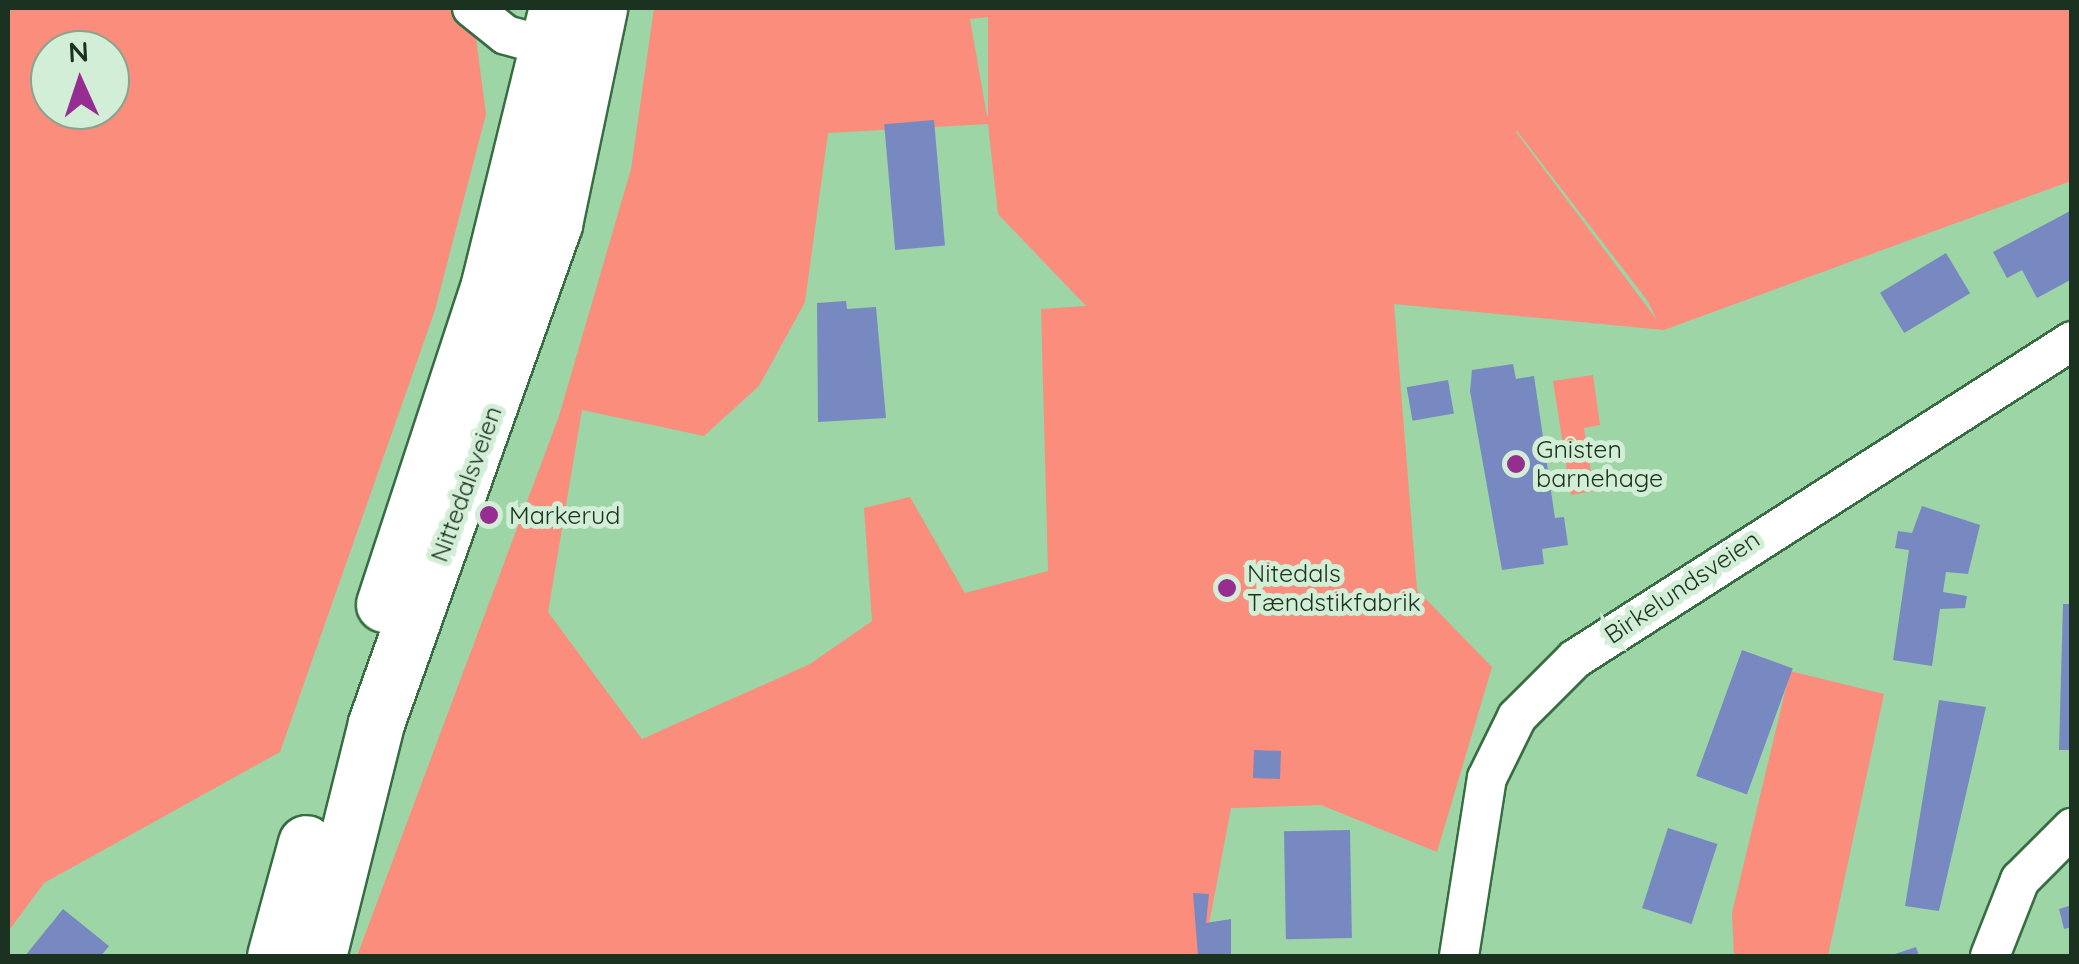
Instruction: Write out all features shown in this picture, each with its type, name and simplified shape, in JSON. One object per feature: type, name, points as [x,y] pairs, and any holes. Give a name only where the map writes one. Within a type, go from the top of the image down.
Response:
[{"type":"main road","name":"Nittedalsveien","points":[[276,956],[489,284],[574,30]]},
{"type":"main road","name":"Nittedalsveien","points":[[318,956],[376,723],[554,224],[574,30]]},
{"type":"street","points":[[472,8],[490,27],[574,30]]},
{"type":"street","name":"Birkelundsveien","points":[[1459,956],[1486,778],[1517,717],[1575,658],[2072,341]]},
{"type":"street","points":[[1990,956],[2020,880],[2072,828]]},
{"type":"shaded area","points":[[8,8],[472,8],[486,114],[435,310],[280,752],[44,883],[8,932]]},
{"type":"shaded area","points":[[654,8],[2071,8],[2071,181],[1664,330],[1394,304],[1417,590],[1492,667],[1437,852],[1321,805],[1231,808],[1203,956],[357,956],[559,416],[631,169]],"holes":[[[988,17],[988,115],[987,116],[970,19]],[[988,124],[998,214],[1086,306],[1041,309],[1048,571],[965,593],[910,497],[864,508],[872,621],[810,664],[642,739],[548,612],[582,410],[704,436],[759,386],[805,302],[828,133]],[[1516,132],[1647,300],[1657,320]]]},
{"type":"shaded area","points":[[1593,375],[1600,425],[1584,428],[1594,491],[1571,495],[1553,381]]},
{"type":"shaded area","points":[[1790,671],[1884,694],[1828,956],[1734,956],[1732,913]]},
{"type":"building","points":[[934,120],[945,246],[895,250],[884,124]]},
{"type":"building","points":[[2072,210],[2072,279],[2037,298],[2022,270],[2007,278],[1993,252]]},
{"type":"building","points":[[1946,253],[1970,293],[1904,333],[1880,293]]},
{"type":"building","points":[[846,301],[847,309],[876,307],[886,418],[818,422],[817,303]]},
{"type":"building","points":[[1513,364],[1516,379],[1534,376],[1555,518],[1564,517],[1568,545],[1542,549],[1544,564],[1502,570],[1470,391],[1472,370]]},
{"type":"building","points":[[1448,380],[1454,413],[1413,421],[1407,387]]},
{"type":"building","points":[[1922,506],[1980,525],[1968,574],[1946,572],[1943,592],[1967,596],[1965,608],[1940,609],[1932,666],[1893,660],[1909,550],[1895,548],[1898,531],[1912,533]]},
{"type":"building","points":[[2063,604],[2072,604],[2072,750],[2059,750]]},
{"type":"building","points":[[1742,650],[1793,668],[1747,794],[1696,776]]},
{"type":"building","points":[[1939,700],[1986,707],[1939,911],[1905,906]]},
{"type":"building","points":[[1254,750],[1281,751],[1280,779],[1253,778]]},
{"type":"building","points":[[1668,828],[1717,844],[1691,924],[1642,908]]},
{"type":"building","points":[[1350,830],[1352,938],[1286,939],[1284,831]]},
{"type":"building","points":[[1193,893],[1209,894],[1206,923],[1231,919],[1231,956],[1198,956]]},
{"type":"building","points":[[2072,905],[2072,927],[2064,929],[2059,909]]},
{"type":"building","points":[[63,909],[109,946],[101,956],[25,956]]},
{"type":"building","points":[[1916,947],[1919,956],[1889,956]]},
{"type":"place","name":"Gnisten barnehage","points":[[1516,464]]},
{"type":"place","name":"Markerud","points":[[489,515]]},
{"type":"place","name":"Nitedals Tændstikfabrik","points":[[1227,588]]}]
